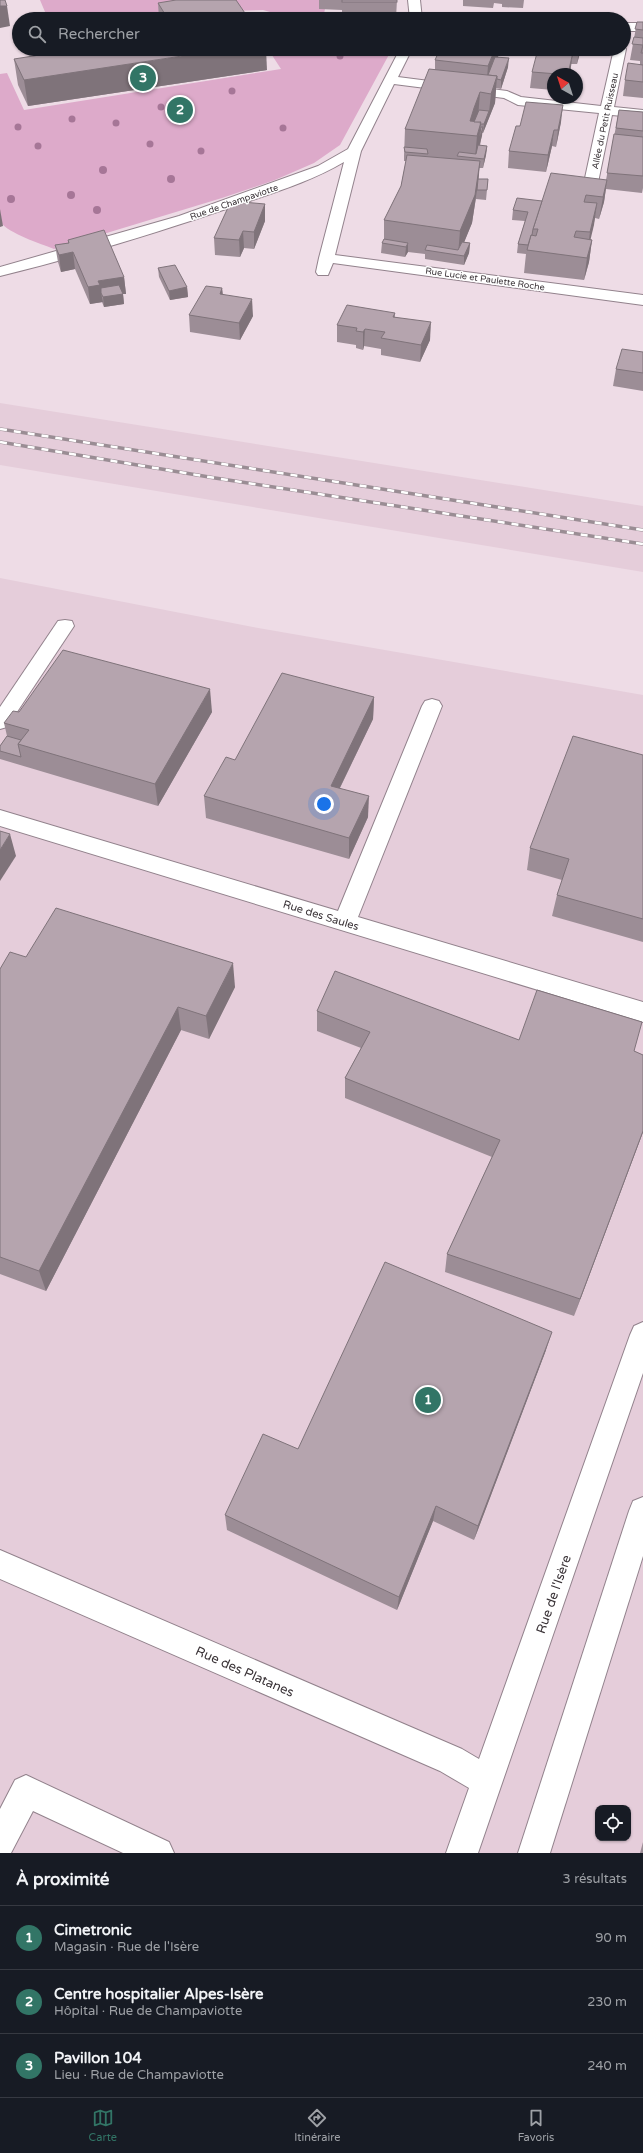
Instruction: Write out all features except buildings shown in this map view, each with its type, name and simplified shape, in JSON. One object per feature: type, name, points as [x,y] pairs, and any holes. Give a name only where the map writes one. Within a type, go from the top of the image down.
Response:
[{"type":"street","points":[[414,0],[415,12]]},
{"type":"street","points":[[631,27],[643,27]]},
{"type":"street","points":[[354,151],[402,56]]},
{"type":"street","name":"Allée du Petit Ruisseau","points":[[589,192],[619,56]]},
{"type":"street","points":[[390,80],[507,95],[518,101],[643,114]]},
{"type":"street","name":"Rue Lucie et Paulette Roche","points":[[354,151],[324,265],[643,300]]},
{"type":"street","name":"Rue de Champaviotte","points":[[0,272],[184,219],[274,188],[323,169],[354,151]]},
{"type":"street","points":[[0,722],[65,626]]},
{"type":"street","points":[[346,922],[432,706]]},
{"type":"street","name":"Rue des Saules","points":[[0,818],[643,1012]]},
{"type":"street","name":"Rue de l'Isère","points":[[462,1853],[643,1335]]},
{"type":"street","points":[[534,1853],[643,1511]]},
{"type":"street","name":"Rue des Platanes","points":[[0,1564],[451,1760],[487,1781]]},
{"type":"street","points":[[0,1842],[26,1791],[158,1853]]},
{"type":"shaded area","points":[[40,0],[320,0],[325,9],[324,12],[270,12],[263,10],[223,12],[45,12]]},
{"type":"shaded area","points":[[273,56],[388,56],[340,145],[314,163],[275,180],[222,198],[54,249],[18,234],[0,222],[0,74],[7,73],[24,110],[281,69]]},
{"type":"shaded area","points":[[0,403],[643,506],[643,572],[0,465]]},
{"type":"shaded area","points":[[0,578],[253,627],[643,695],[643,1853],[0,1853]]},
{"type":"railway","points":[[0,429],[643,530]]},
{"type":"railway","points":[[0,442],[215,478],[643,544]]},
{"type":"place","name":"Pavillon 104","points":[[143,78]]},
{"type":"place","name":"Centre hospitalier Alpes-Isère","points":[[180,110]]},
{"type":"place","name":"Cimetronic","points":[[428,1400]]}]
